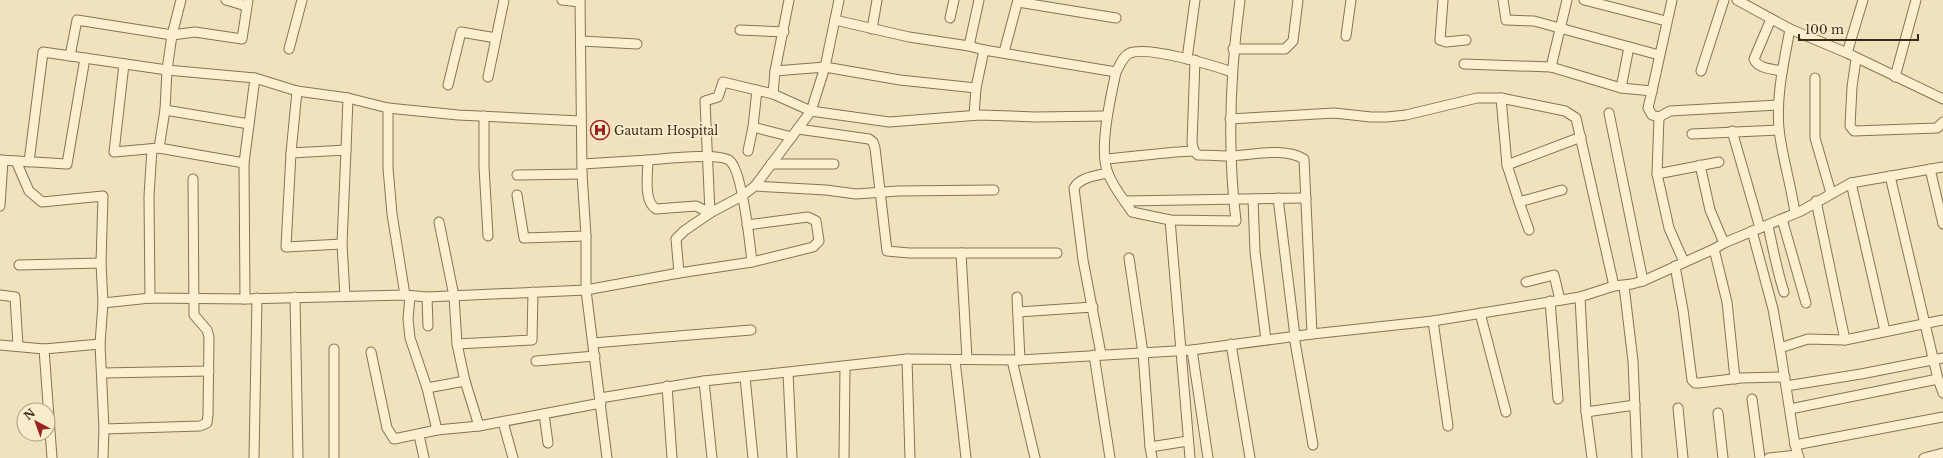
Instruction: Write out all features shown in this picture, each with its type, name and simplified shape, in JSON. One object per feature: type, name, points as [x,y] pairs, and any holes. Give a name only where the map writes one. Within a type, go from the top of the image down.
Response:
[{"type":"street","points":[[150,298],[149,196],[155,148],[165,110],[167,70],[172,35],[181,0]]},
{"type":"street","points":[[70,56],[77,20],[172,35],[194,32],[242,39],[247,3],[226,0]]},
{"type":"street","points":[[289,49],[302,0]]},
{"type":"street","points":[[488,77],[504,0]]},
{"type":"street","points":[[562,0],[580,1],[581,122],[586,236],[586,290],[608,458]]},
{"type":"street","points":[[773,94],[775,71],[784,32],[789,0]]},
{"type":"street","points":[[680,273],[676,239],[710,213],[742,196],[755,186],[811,111],[825,67],[839,0]]},
{"type":"street","points":[[872,29],[877,0]]},
{"type":"street","points":[[950,18],[954,0]]},
{"type":"street","points":[[968,46],[979,0]]},
{"type":"street","points":[[1195,0],[1191,59],[1192,143],[1194,151],[1198,155],[1230,156],[1288,153],[1298,155],[1304,159],[1306,167],[1312,334]]},
{"type":"street","points":[[1232,72],[1191,59],[1138,51],[1129,53],[1123,59],[1116,72],[1106,116],[1105,159],[1107,172],[1132,212],[1170,220],[1236,221],[1230,156],[1230,119],[1233,49],[1240,0]]},
{"type":"street","points":[[1233,49],[1285,49],[1292,41],[1298,0]]},
{"type":"street","points":[[1346,36],[1351,0]]},
{"type":"street","points":[[1443,0],[1440,40],[1446,42],[1466,40]]},
{"type":"street","points":[[1551,67],[1567,0]]},
{"type":"street","points":[[1584,0],[1666,21]]},
{"type":"street","points":[[1672,0],[1666,21],[1648,108],[1652,115],[1659,117],[1670,111],[1778,105]]},
{"type":"street","points":[[1700,71],[1724,0]]},
{"type":"street","points":[[1847,53],[1864,0]]},
{"type":"street","points":[[1895,78],[1916,0]]},
{"type":"street","points":[[1004,52],[1018,1],[1116,18]]},
{"type":"street","points":[[1501,1],[1506,20],[1534,20],[1660,55]]},
{"type":"street","points":[[1743,1],[1790,29],[1847,53],[1856,60],[1943,99]]},
{"type":"street","points":[[1771,19],[1754,59],[1756,63],[1761,66],[1782,71]]},
{"type":"street","points":[[835,20],[909,38],[968,46],[1116,72]]},
{"type":"street","points":[[1790,29],[1782,71],[1778,105],[1779,130],[1792,190],[1795,213]]},
{"type":"street","points":[[740,30],[784,32]]},
{"type":"street","points":[[448,85],[461,32],[496,38]]},
{"type":"street","points":[[581,41],[636,44]]},
{"type":"street","points":[[1621,88],[1629,47]]},
{"type":"street","points":[[974,115],[976,88],[984,50]]},
{"type":"street","points":[[29,162],[43,52],[167,70],[255,78],[297,91],[348,98],[388,108],[581,122]]},
{"type":"street","points":[[0,206],[1,160],[67,164],[85,58]]},
{"type":"street","points":[[1856,60],[1852,87],[1850,126],[1854,131],[1937,128],[1943,122]]},
{"type":"street","points":[[124,64],[114,152],[155,148],[244,163]]},
{"type":"street","points":[[1464,64],[1551,67],[1621,88],[1652,91]]},
{"type":"street","points":[[775,71],[825,67],[900,80],[976,88]]},
{"type":"street","points":[[245,299],[244,163],[255,78]]},
{"type":"street","points":[[1815,78],[1815,138],[1831,193]]},
{"type":"street","points":[[710,213],[705,101],[718,97],[723,82],[773,94],[811,111],[889,122],[974,115],[1036,117],[1106,116]]},
{"type":"street","points":[[748,150],[753,127],[757,90]]},
{"type":"street","points":[[297,91],[291,153],[286,247],[342,244]]},
{"type":"street","points":[[345,296],[342,244],[348,98]]},
{"type":"street","points":[[1230,119],[1334,113],[1387,117],[1406,115],[1477,98],[1501,98],[1565,111],[1576,118],[1614,286]]},
{"type":"street","points":[[1501,98],[1507,165],[1528,230]]},
{"type":"street","points":[[388,108],[388,168],[392,214],[407,296],[410,338],[427,388],[437,430]]},
{"type":"street","points":[[165,110],[249,124]]},
{"type":"street","points":[[1609,113],[1644,281]]},
{"type":"street","points":[[484,116],[484,168],[488,236]]},
{"type":"street","points":[[1659,117],[1657,174],[1669,228],[1684,262]]},
{"type":"street","points":[[753,127],[792,137]]},
{"type":"street","points":[[798,129],[869,139],[873,142],[875,148],[887,251],[1057,253]]},
{"type":"street","points":[[1692,134],[1779,130]]},
{"type":"street","points":[[1732,131],[1760,228],[1798,457],[1769,458]]},
{"type":"street","points":[[1507,165],[1581,137]]},
{"type":"street","points":[[291,153],[346,150]]},
{"type":"street","points":[[1105,159],[1144,156],[1167,152],[1194,151]]},
{"type":"street","points":[[517,175],[582,169],[648,160],[708,156],[724,158],[730,161],[734,167],[742,196],[752,262]]},
{"type":"street","points":[[648,160],[648,197],[652,207],[656,209],[696,206],[710,213]]},
{"type":"street","points":[[16,161],[29,191],[42,202],[103,196],[101,262],[103,303],[100,344],[104,429],[103,458]]},
{"type":"street","points":[[1657,174],[1719,162]]},
{"type":"street","points":[[772,164],[834,164]]},
{"type":"street","points":[[1700,165],[1710,210],[1724,243]]},
{"type":"street","points":[[371,352],[390,434],[394,439],[419,435],[437,430],[503,422],[667,386],[704,381],[907,360],[1016,360],[1098,354],[1192,350],[1295,336],[1433,321],[1580,297],[1614,286],[1624,286],[1644,281],[1724,243],[1795,213],[1851,183],[1943,167]]},
{"type":"street","points":[[1930,169],[1943,224]]},
{"type":"street","points":[[1107,172],[1082,180],[1077,183],[1074,188],[1083,260],[1093,308],[1110,458]]},
{"type":"street","points":[[1890,176],[1926,325],[1938,359],[1938,379],[1943,393]]},
{"type":"street","points":[[104,429],[200,426],[207,423],[210,337],[207,330],[194,315],[193,179]]},
{"type":"street","points":[[1851,183],[1885,332]]},
{"type":"street","points":[[755,186],[826,190],[856,194],[879,192],[994,190]]},
{"type":"street","points":[[1518,202],[1562,190]]},
{"type":"street","points":[[517,194],[524,238],[586,236]]},
{"type":"street","points":[[1278,198],[1295,336],[1313,445]]},
{"type":"street","points":[[1125,200],[1306,198]]},
{"type":"street","points":[[1253,199],[1255,252],[1266,340]]},
{"type":"street","points":[[1816,201],[1845,340]]},
{"type":"street","points":[[103,303],[150,298],[245,299],[345,296],[427,297],[586,290],[752,262],[813,247],[819,241],[816,222],[808,217],[747,225]]},
{"type":"street","points":[[1782,219],[1806,303]]},
{"type":"street","points":[[1170,220],[1190,458]]},
{"type":"street","points":[[439,222],[454,296],[457,344],[465,381],[479,426]]},
{"type":"street","points":[[1760,228],[1776,257],[1778,273],[1784,292]]},
{"type":"street","points":[[1714,249],[1727,302],[1735,379]]},
{"type":"street","points":[[961,253],[967,359]]},
{"type":"street","points":[[1129,258],[1143,353],[1152,458]]},
{"type":"street","points":[[19,265],[101,262]]},
{"type":"street","points":[[1675,266],[1683,310],[1692,380],[1695,383],[1735,379],[1786,382],[1938,359]]},
{"type":"street","points":[[1526,282],[1554,275],[1560,300]]},
{"type":"street","points":[[1624,286],[1633,361],[1637,458]]},
{"type":"street","points":[[457,344],[532,340],[533,292]]},
{"type":"street","points":[[0,295],[15,297],[18,346]]},
{"type":"street","points":[[295,297],[298,458]]},
{"type":"street","points":[[427,297],[428,326]]},
{"type":"street","points":[[1017,297],[1018,312],[1016,360],[1034,458]]},
{"type":"street","points":[[1580,297],[1586,412],[1592,458]]},
{"type":"street","points":[[254,458],[257,298]]},
{"type":"street","points":[[1550,301],[1558,399]]},
{"type":"street","points":[[1018,312],[1093,308]]},
{"type":"street","points":[[1480,313],[1506,412]]},
{"type":"street","points":[[1780,348],[1808,339],[1845,340],[1926,325],[1943,320]]},
{"type":"street","points":[[1433,321],[1448,426]]},
{"type":"street","points":[[593,343],[751,330]]},
{"type":"street","points":[[0,345],[44,349],[100,344]]},
{"type":"street","points":[[1231,344],[1250,458]]},
{"type":"street","points":[[44,349],[52,458]]},
{"type":"street","points":[[334,350],[334,458]]},
{"type":"street","points":[[1192,350],[1208,458]]},
{"type":"street","points":[[536,361],[595,356]]},
{"type":"street","points":[[907,360],[910,458]]},
{"type":"street","points":[[955,360],[966,458]]},
{"type":"street","points":[[844,458],[845,366]]},
{"type":"street","points":[[102,373],[209,371]]},
{"type":"street","points":[[788,373],[792,458]]},
{"type":"street","points":[[745,377],[753,458]]},
{"type":"street","points":[[1790,409],[1938,379]]},
{"type":"street","points":[[427,388],[465,381]]},
{"type":"street","points":[[704,381],[712,458]]},
{"type":"street","points":[[667,386],[672,458]]},
{"type":"street","points":[[1752,399],[1760,458]]},
{"type":"street","points":[[1586,412],[1635,405]]},
{"type":"street","points":[[1678,408],[1683,458]]},
{"type":"street","points":[[1718,413],[1723,458]]},
{"type":"street","points":[[544,414],[548,443]]},
{"type":"street","points":[[1795,445],[1943,417]]},
{"type":"street","points":[[503,422],[513,458]]},
{"type":"street","points":[[419,435],[424,458]]},
{"type":"street","points":[[1150,447],[1188,441]]},
{"type":"street","points":[[1924,458],[1943,453]]},
{"type":"place","name":"Gautam Hospital","points":[[600,130]]}]
